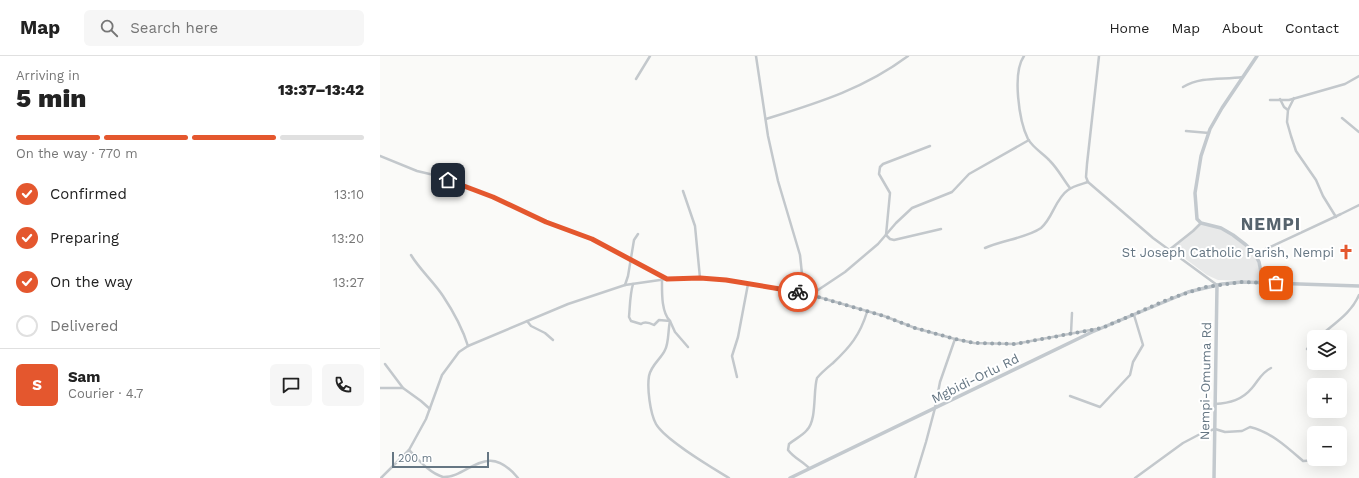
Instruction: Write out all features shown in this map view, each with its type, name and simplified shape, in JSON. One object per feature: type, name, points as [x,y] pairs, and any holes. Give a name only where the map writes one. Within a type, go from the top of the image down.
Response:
[{"type":"main road","points":[[1258,56],[1222,108],[1209,133],[1201,156],[1195,193],[1197,219],[1201,222],[1221,228],[1246,245],[1255,254],[1259,262],[1263,282]]},
{"type":"main road","name":"Mgbidi-Orlu Rd","points":[[790,478],[1102,328],[1182,294],[1217,285],[1242,282],[1359,286]]},
{"type":"main road","name":"Nempi-Omuma Rd","points":[[1214,478],[1217,285]]},
{"type":"street","points":[[636,79],[650,56]]},
{"type":"street","points":[[756,56],[759,86],[768,136],[778,181],[800,255],[804,293]]},
{"type":"street","points":[[766,119],[826,100],[867,83],[908,56]]},
{"type":"street","points":[[1024,56],[1020,61],[1018,73],[1021,115],[1029,140],[1050,161],[1070,188]]},
{"type":"street","points":[[1099,56],[1086,177],[1088,182],[1153,238],[1217,285]]},
{"type":"street","points":[[1183,87],[1190,83],[1204,79],[1229,79],[1244,76]]},
{"type":"street","points":[[1270,100],[1289,100],[1345,84],[1359,76]]},
{"type":"street","points":[[1294,98],[1288,110],[1287,122],[1296,151],[1316,180],[1323,196],[1336,217]]},
{"type":"street","points":[[1280,99],[1284,107],[1288,110]]},
{"type":"street","points":[[1342,118],[1359,132]]},
{"type":"street","points":[[1186,131],[1209,133]]},
{"type":"street","points":[[808,294],[818,290],[845,272],[878,244],[899,220],[912,208],[952,192],[969,174],[1029,140]]},
{"type":"street","points":[[886,235],[890,193],[879,174],[880,168],[883,164],[930,146]]},
{"type":"street","points":[[380,156],[417,171],[493,197],[546,222],[592,239],[667,279]]},
{"type":"street","points":[[985,248],[997,242],[1025,236],[1036,231],[1043,226],[1061,197],[1070,188],[1088,182]]},
{"type":"street","points":[[682,191],[695,226],[700,278]]},
{"type":"street","points":[[1255,254],[1359,205]]},
{"type":"street","points":[[1170,250],[1193,231],[1201,222]]},
{"type":"street","points":[[886,235],[890,239],[894,240],[941,229]]},
{"type":"street","points":[[625,285],[634,240],[638,234]]},
{"type":"street","points":[[411,255],[443,296],[465,337],[468,346]]},
{"type":"street","points":[[381,478],[409,450],[426,419],[442,375],[459,352],[468,346],[568,304],[625,285],[662,279],[700,278],[726,280],[808,294],[955,339],[974,343],[1015,344],[1102,328]]},
{"type":"street","points":[[662,279],[661,294],[666,316],[675,332],[688,347]]},
{"type":"street","points":[[633,284],[630,292],[631,300],[628,317],[631,321],[641,324],[643,322],[650,322],[654,325],[659,320],[670,321]]},
{"type":"street","points":[[737,377],[732,356],[738,337],[748,284]]},
{"type":"street","points":[[1326,330],[1343,317],[1356,302],[1359,296]]},
{"type":"street","points":[[810,469],[790,453],[788,450],[789,444],[810,426],[816,395],[817,378],[858,335],[867,312]]},
{"type":"street","points":[[1071,333],[1072,313]]},
{"type":"street","points":[[1070,396],[1100,407],[1130,375],[1134,362],[1143,345],[1134,315]]},
{"type":"street","points":[[527,321],[530,326],[544,333],[553,340]]},
{"type":"street","points":[[670,321],[666,350],[649,374],[648,386],[650,406],[655,423],[672,440],[729,478]]},
{"type":"street","points":[[915,478],[935,408],[940,382],[955,339]]},
{"type":"street","points":[[385,364],[403,388],[421,400],[430,409]]},
{"type":"street","points":[[1215,404],[1239,400],[1252,388],[1264,371],[1271,368]]},
{"type":"street","points":[[380,388],[403,388]]},
{"type":"street","points":[[1135,478],[1183,443],[1202,433],[1215,429],[1225,432],[1242,431],[1250,427],[1261,430],[1278,440],[1303,461],[1307,461]]},
{"type":"street","points":[[409,450],[430,470],[443,477],[456,477],[484,463],[490,462],[506,466],[518,478]]},
{"type":"shaded area","points":[[1201,223],[1223,229],[1255,254],[1263,282],[1218,280],[1207,275],[1171,248]]},
{"type":"way so far","points":[[798,292],[884,316],[915,328],[955,339],[974,343],[1015,344],[1102,328],[1169,299],[1205,287],[1242,282],[1276,283]]},
{"type":"place","name":"St Joseph Catholic Parish, Nempi","points":[[1346,252]]},
{"type":"district","name":"NEMPI","points":[[1271,224]]},
{"type":"route","points":[[448,180],[493,197],[500,202],[546,222],[592,239],[667,279],[700,278],[726,280],[798,292]]}]
